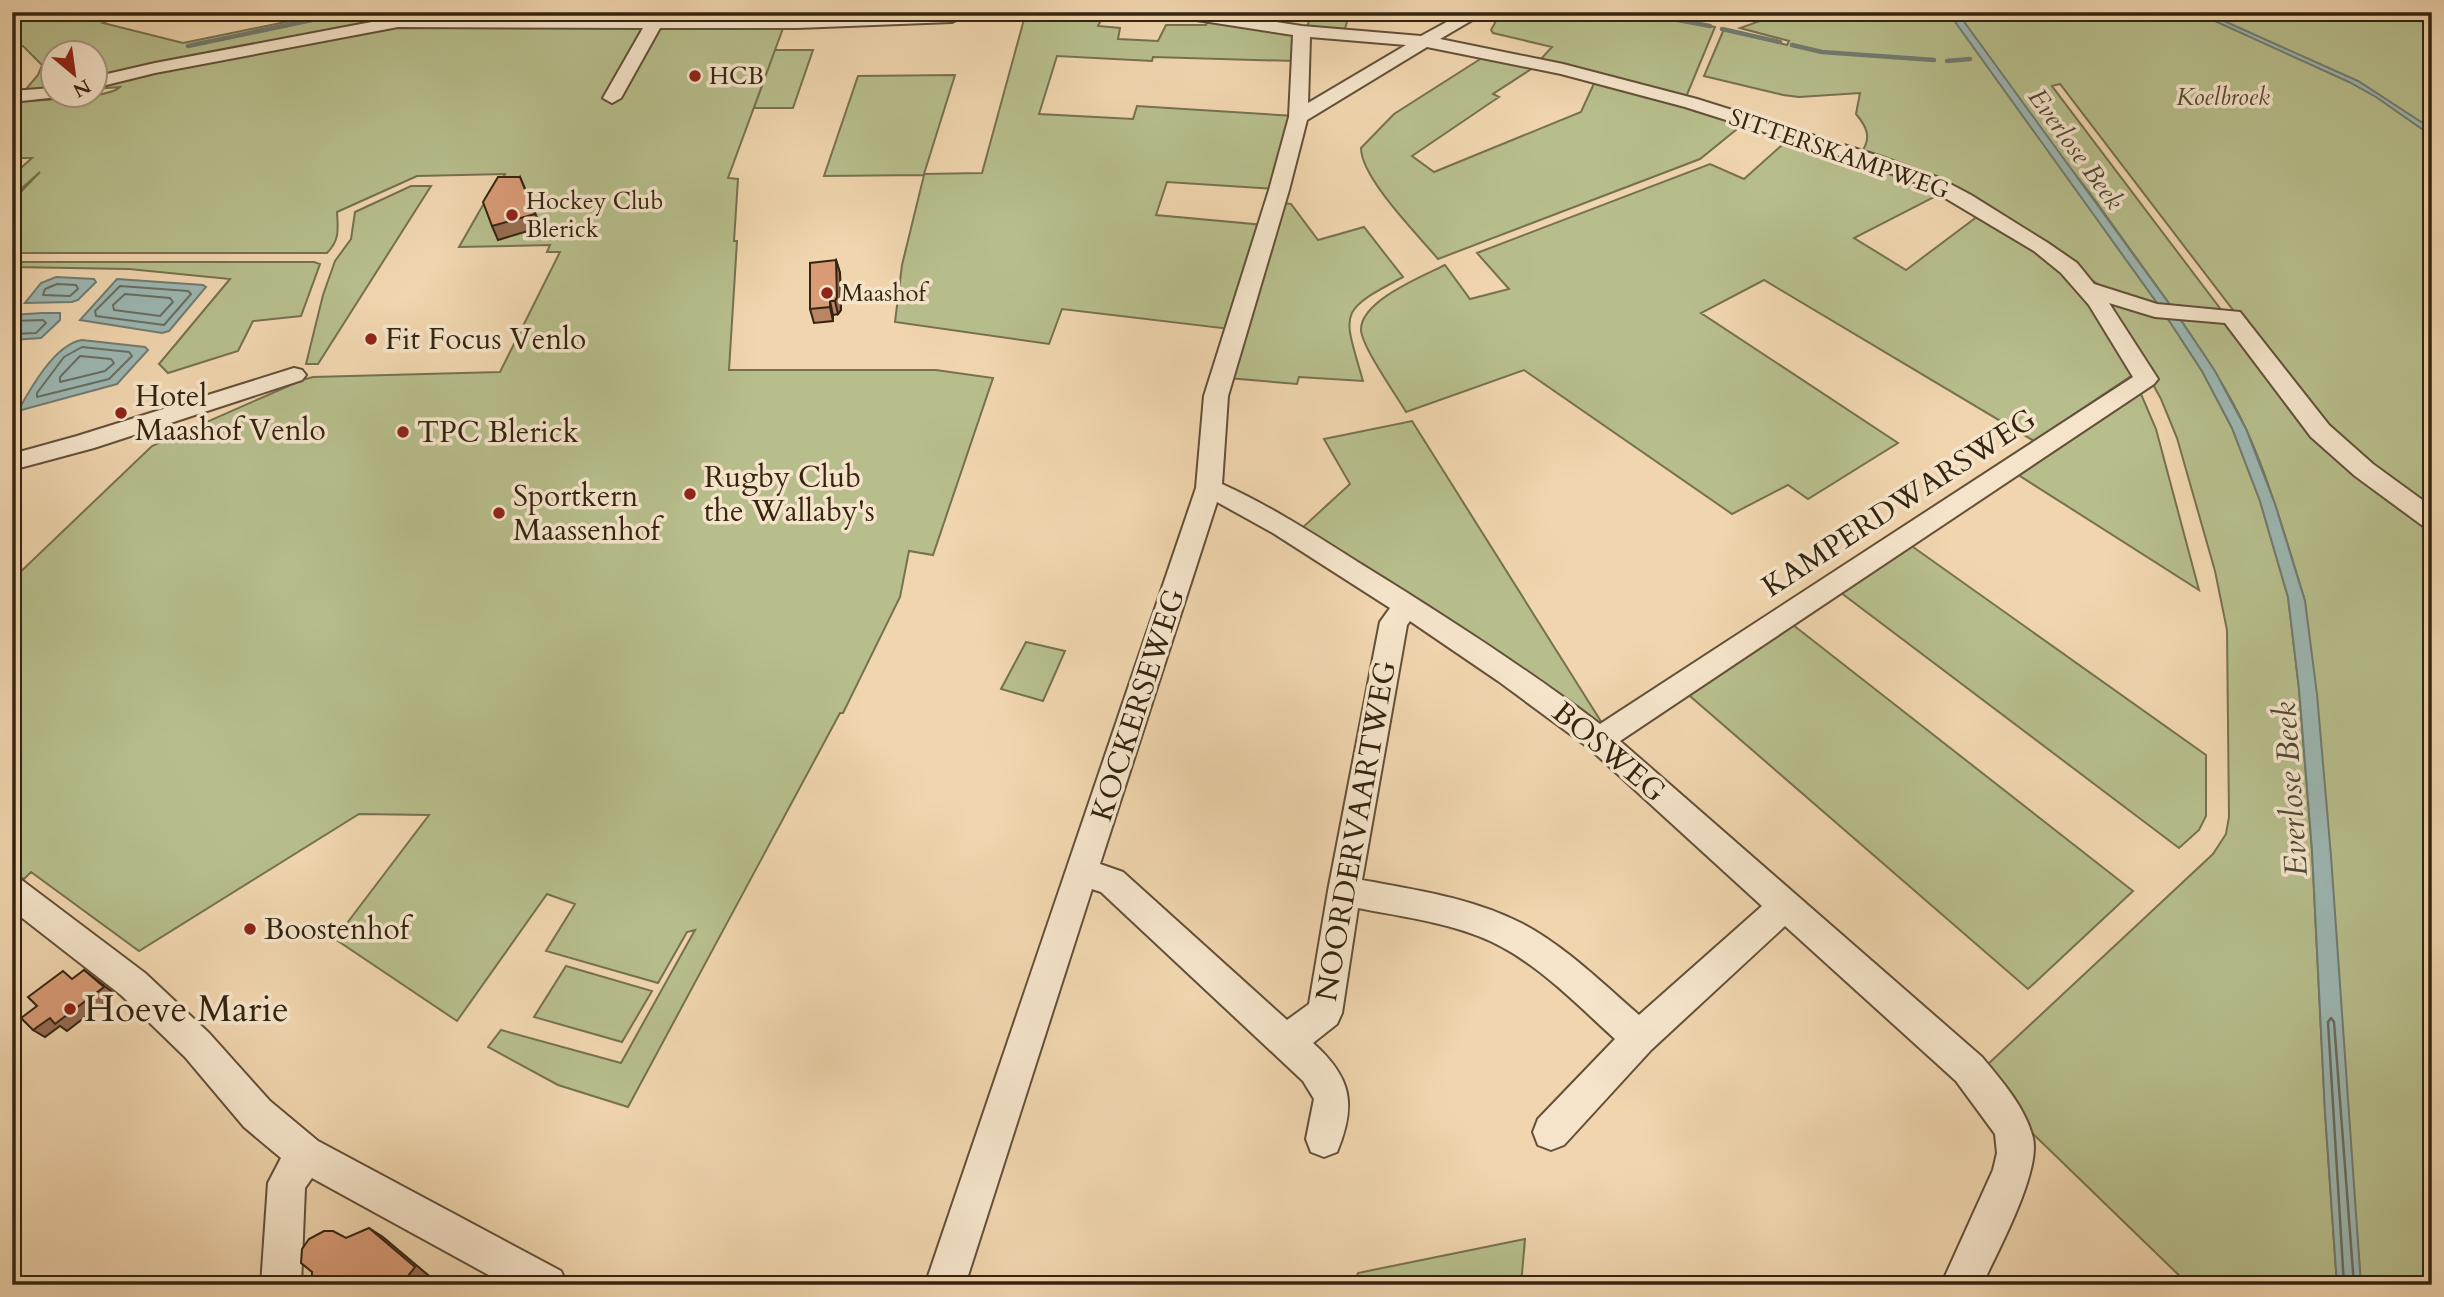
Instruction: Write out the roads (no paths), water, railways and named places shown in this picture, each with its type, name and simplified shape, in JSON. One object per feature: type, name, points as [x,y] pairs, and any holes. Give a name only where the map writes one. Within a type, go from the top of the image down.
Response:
[{"type":"street","points":[[108,80],[155,68],[398,22],[797,23],[952,17],[964,12]]},
{"type":"street","name":"SITTERSKAMPWEG","points":[[1177,12],[1302,31],[1424,41],[1563,69],[1691,103],[1908,173],[1964,199],[2041,247],[2069,268],[2089,289],[2155,310],[2232,317],[2320,431],[2364,470],[2432,520]]},
{"type":"street","points":[[1298,117],[1424,41],[1478,12]]},
{"type":"street","points":[[612,98],[655,21]]},
{"type":"street","name":"KOCKERSEWEG","points":[[945,1285],[1209,488],[1216,396],[1279,190],[1298,117],[1302,31]]},
{"type":"street","points":[[12,97],[38,94]]},
{"type":"street","name":"KAMPERDWARSWEG","points":[[1599,740],[2146,379],[2089,289]]},
{"type":"street","points":[[12,462],[85,442],[294,375]]},
{"type":"street","name":"BOSWEG","points":[[1209,488],[1245,504],[1408,605],[1511,673],[1599,740],[1969,1069],[1998,1103],[2015,1142],[2013,1170],[1961,1285]]},
{"type":"street","name":"NOORDERVAARTWEG","points":[[1284,1042],[1325,1013],[1344,891],[1394,622],[1408,605]]},
{"type":"street","points":[[1083,872],[1112,882],[1316,1069],[1332,1096],[1324,1139]]},
{"type":"street","points":[[12,891],[133,984],[197,1045],[257,1114],[305,1154],[547,1285]]},
{"type":"street","points":[[1344,891],[1438,910],[1492,925],[1544,956],[1639,1038]]},
{"type":"street","points":[[1551,1132],[1639,1038],[1785,906]]},
{"type":"street","points":[[281,1285],[287,1182],[305,1154]]},
{"type":"water","points":[[1948,12],[1957,12],[2173,309],[2160,307]]},
{"type":"water","points":[[2195,12],[2204,12],[2358,81],[2432,129],[2432,136],[2376,97],[2349,82]]},
{"type":"water","points":[[56,277],[94,279],[96,282],[78,300],[72,302],[25,303],[41,283]]},
{"type":"water","points":[[117,279],[206,287],[169,331],[162,333],[80,320]]},
{"type":"water","points":[[60,313],[60,320],[41,338],[12,340],[12,315]]},
{"type":"water","points":[[2166,316],[2180,319],[2215,371],[2246,429],[2275,504],[2305,601],[2317,694],[2331,856],[2361,1285],[2337,1285],[2312,850],[2299,689],[2288,597],[2260,501],[2232,428],[2202,371]]},
{"type":"water","points":[[82,340],[145,347],[148,350],[117,384],[18,411],[53,358],[72,343]]},
{"type":"waterway","points":[[188,46],[350,12]]},
{"type":"waterway","points":[[1635,12],[1710,26]]},
{"type":"waterway","points":[[1722,29],[1780,42]]},
{"type":"waterway","points":[[1792,45],[1822,52],[1934,60]]},
{"type":"waterway","points":[[1947,61],[1970,59]]},
{"type":"place","name":"HCB","points":[[695,76]]},
{"type":"place","name":"Hockey Club Blerick","points":[[512,215]]},
{"type":"place","name":"Maashof","points":[[827,293]]},
{"type":"place","name":"Fit Focus Venlo","points":[[371,339]]},
{"type":"place","name":"Hotel Maashof Venlo","points":[[121,413]]},
{"type":"place","name":"TPC Blerick","points":[[403,432]]},
{"type":"place","name":"Rugby Club the Wallaby's","points":[[690,494]]},
{"type":"place","name":"Sportkern Maassenhof","points":[[499,513]]},
{"type":"place","name":"Boostenhof","points":[[250,929]]},
{"type":"place","name":"Hoeve Marie","points":[[70,1009]]},
{"type":"park label","name":"Koelbroek","points":[[2223,97]]},
{"type":"water label","name":"Everlose Beek","points":[[2076,149]]},
{"type":"water label","name":"Everlose Beek","points":[[2291,789]]}]
